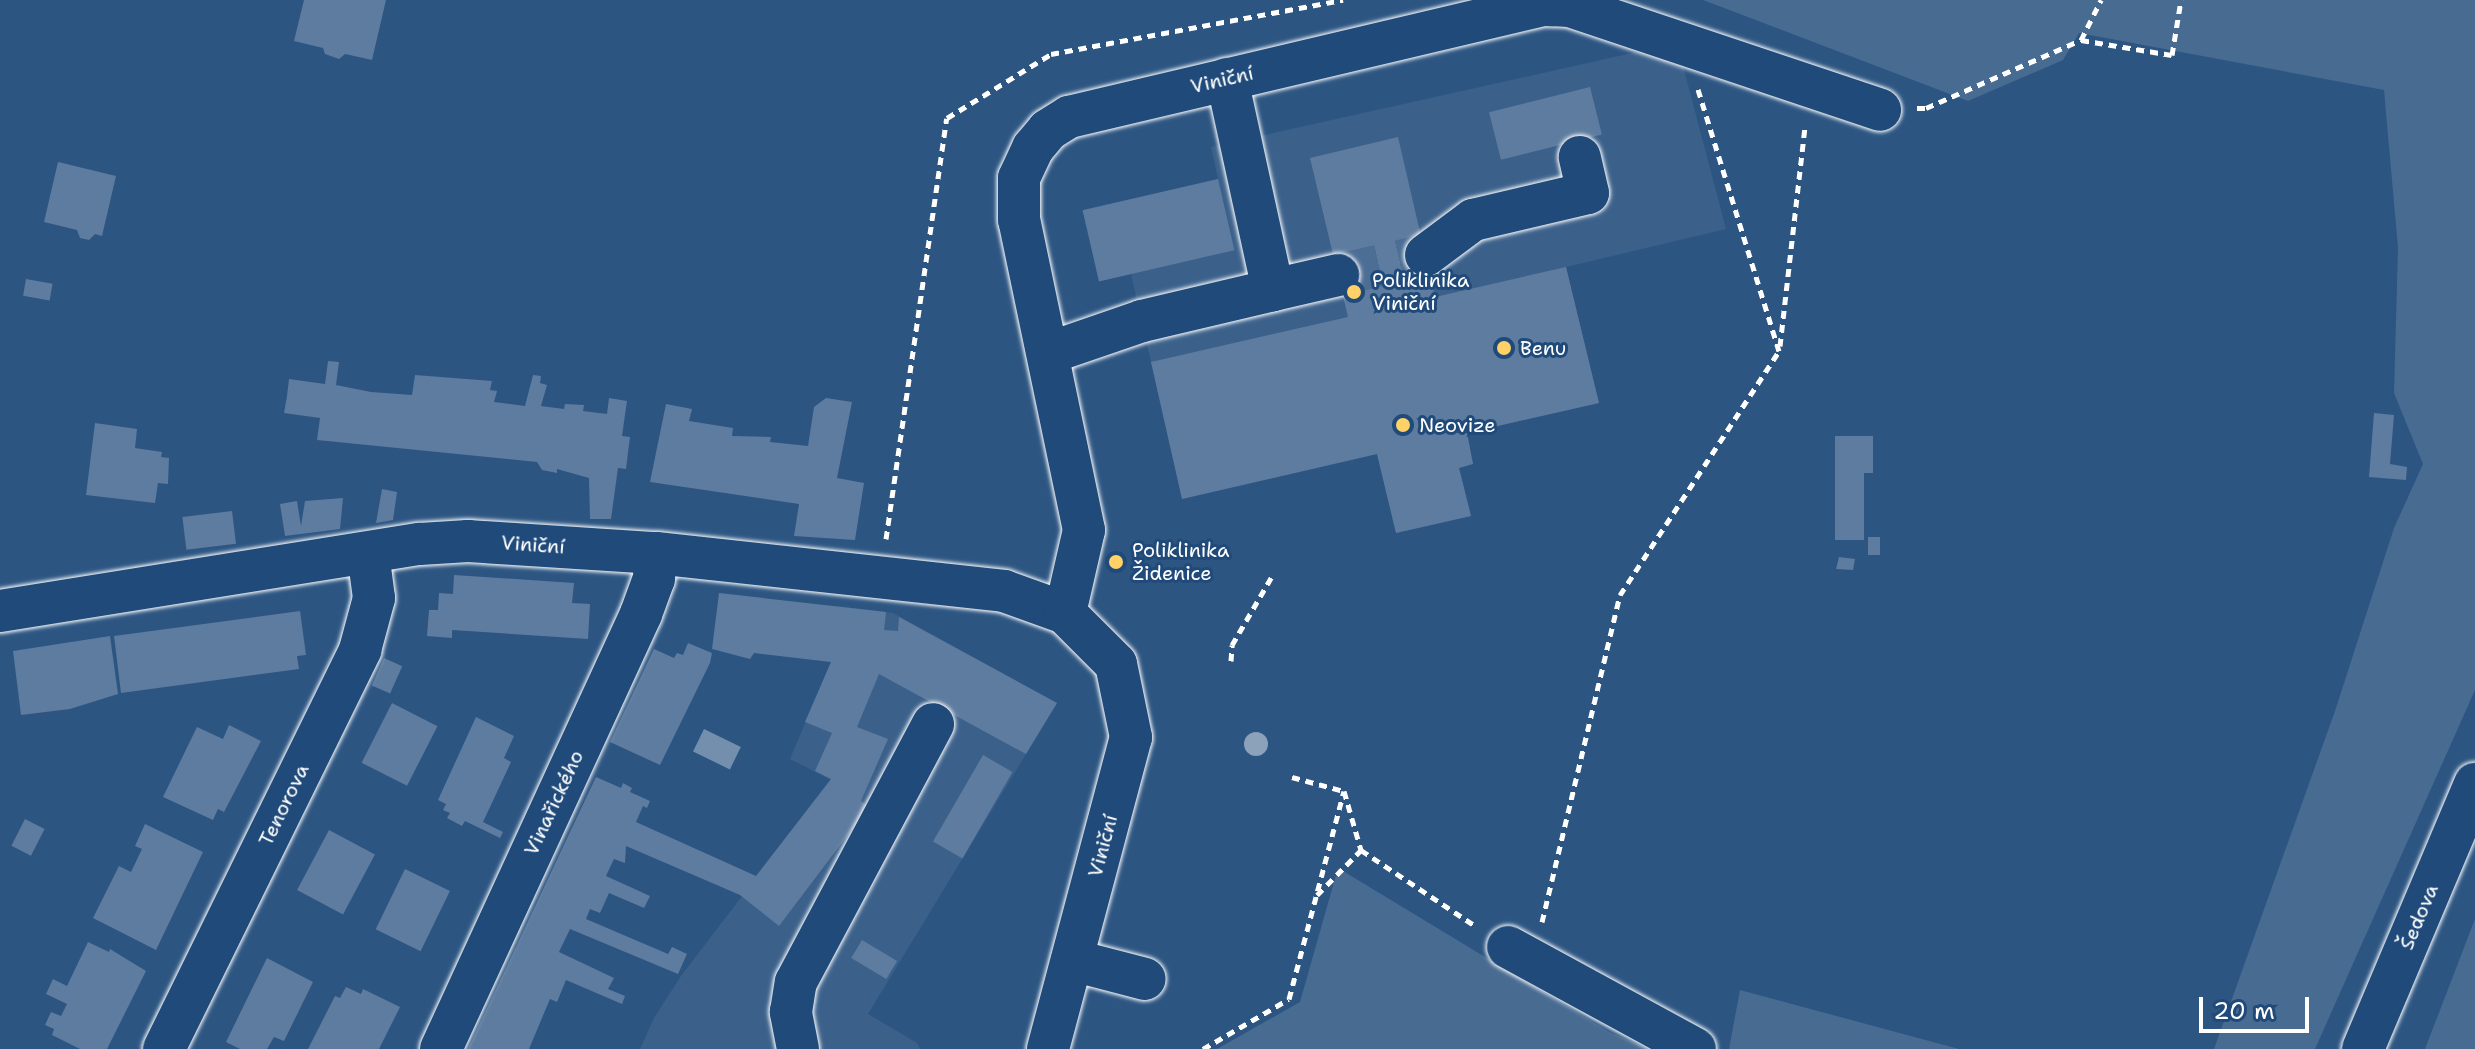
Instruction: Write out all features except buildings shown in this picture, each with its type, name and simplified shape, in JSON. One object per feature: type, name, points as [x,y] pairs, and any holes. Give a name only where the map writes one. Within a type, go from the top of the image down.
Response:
[{"type":"street","name":"Viniční","points":[[1065,613],[1084,530],[1019,220],[1019,178],[1033,148],[1048,130],[1069,117],[1544,5],[1570,6],[1880,110]]},
{"type":"street","points":[[1227,79],[1273,290]]},
{"type":"street","points":[[1426,255],[1473,220],[1588,193],[1580,157]]},
{"type":"street","points":[[1049,353],[1142,321],[1338,275]]},
{"type":"street","name":"Viniční","points":[[0,611],[368,553],[468,541],[656,553],[1004,591],[1065,613],[1116,664],[1131,737],[1048,1049]]},
{"type":"street","name":"Tenorova","points":[[164,1049],[360,650],[374,598],[368,553]]},
{"type":"street","name":"Vinařického","points":[[441,1049],[641,614],[654,579],[656,553]]},
{"type":"street","points":[[798,1049],[791,1012],[796,982],[933,724]]},
{"type":"street","name":"Šedova","points":[[2363,1049],[2475,784]]},
{"type":"street","points":[[1520,955],[1695,1049]]},
{"type":"street","points":[[1072,960],[1145,979]]},
{"type":"path","points":[[2081,40],[2101,0]]},
{"type":"path","points":[[1880,110],[1926,108],[2081,40],[2172,55],[2181,0]]},
{"type":"path","points":[[1684,45],[1779,351]]},
{"type":"path","points":[[1344,791],[1361,850],[1520,955],[1620,595],[1779,351],[1809,87]]},
{"type":"path","points":[[1231,661],[1232,645],[1271,578]]},
{"type":"path","points":[[1292,777],[1344,791]]},
{"type":"path","points":[[1203,1049],[1234,1028],[1289,999],[1344,791]]},
{"type":"path","points":[[1316,895],[1361,850]]},
{"type":"shaded area","points":[[1703,0],[2475,0],[2475,690],[2315,1049],[2214,1049],[2335,711],[2394,528],[2423,464],[2394,393],[2398,248],[2384,90],[2079,33],[2063,60],[1968,101]]},
{"type":"shaded area","name":"Poliklinika Viniční","points":[[1659,47],[1683,66],[1726,229],[1566,267],[1599,403],[1467,433],[1473,464],[1459,468],[1471,516],[1396,533],[1377,454],[1182,499],[1131,274],[1099,281],[1083,210],[1218,179],[1211,147]]},
{"type":"shaded area","points":[[837,606],[893,613],[1057,703],[868,1014],[917,1043],[920,1049],[640,1049],[654,1018],[681,976],[831,780],[790,759],[831,662]]},
{"type":"shaded area","points":[[704,729],[741,747],[730,769],[693,751]]},
{"type":"shaded area","points":[[1338,868],[1609,1032],[1648,1049],[1217,1049],[1300,1002]]},
{"type":"shaded area","points":[[2475,919],[2475,1049],[2425,1049]]},
{"type":"shaded area","points":[[1740,990],[1959,1049],[1729,1049]]},
{"type":"tunnel","points":[[1338,275],[1426,255]]},
{"type":"place","name":"Poliklinika Viniční","points":[[1354,292]]},
{"type":"place","name":"Benu","points":[[1504,348]]},
{"type":"place","name":"Neovize","points":[[1403,425]]},
{"type":"place","name":"Poliklinika Židenice","points":[[1116,562]]}]
